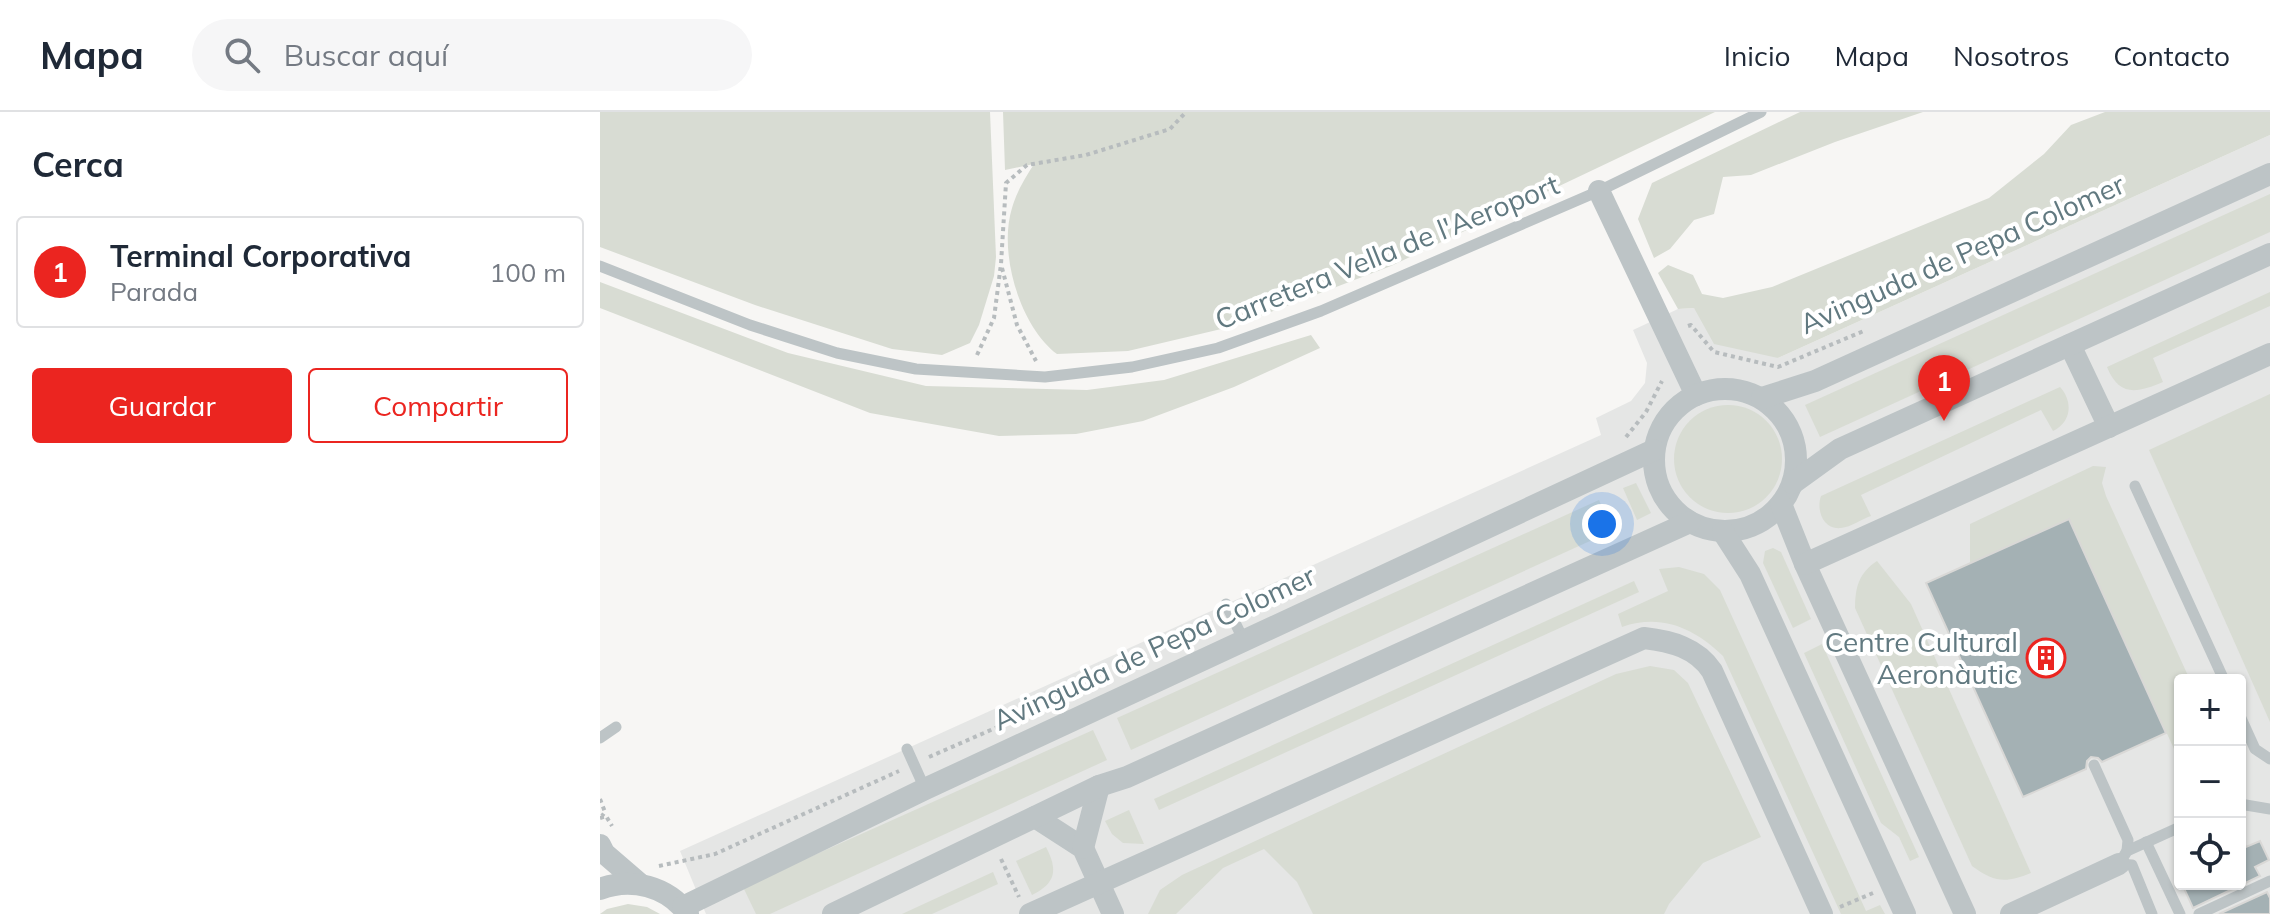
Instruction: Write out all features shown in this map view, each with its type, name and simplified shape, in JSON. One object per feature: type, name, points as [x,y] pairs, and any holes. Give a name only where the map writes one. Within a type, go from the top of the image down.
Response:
[{"type":"street","name":"Avinguda de Pepa Colomer","points":[[1762,398],[1815,381],[2270,174]]},
{"type":"street","points":[[1599,191],[1696,395]]},
{"type":"street","points":[[1793,483],[1840,449],[2270,254]]},
{"type":"street","points":[[2070,345],[2109,427]]},
{"type":"street","points":[[1805,564],[2270,354]]},
{"type":"street","points":[[1728,388],[1762,398],[1780,413],[1792,433],[1797,463],[1793,483],[1781,504],[1754,526],[1723,532],[1690,522],[1664,498],[1655,475],[1654,450],[1658,434],[1674,410],[1696,395],[1728,388]]},
{"type":"street","name":"Avinguda de Pepa Colomer","points":[[685,911],[925,789],[1654,450]]},
{"type":"street","points":[[1781,504],[1805,564],[1965,914]]},
{"type":"street","points":[[833,914],[1099,786],[1142,770],[1690,522]]},
{"type":"street","points":[[1723,532],[1750,574],[1905,914]]},
{"type":"street","points":[[1026,909],[1099,883],[1644,638],[1665,640],[1704,660],[1712,671],[1822,914]]},
{"type":"street","points":[[1083,848],[1099,786]]},
{"type":"street","points":[[1035,817],[1083,848],[1113,914]]},
{"type":"street","points":[[609,841],[604,853],[640,884]]},
{"type":"street","points":[[2015,913],[2123,858]]},
{"type":"street","points":[[600,889],[613,884],[640,884],[662,891],[685,911]]},
{"type":"lane","name":"Carretera Vella de l'Aeroport","points":[[600,266],[750,325],[837,353],[916,369],[1045,377],[1132,367],[1218,348],[1321,311],[1599,191],[1761,112]]},
{"type":"lane","points":[[2135,486],[2221,674]]},
{"type":"lane","points":[[1226,604],[1243,639]]},
{"type":"lane","points":[[600,738],[616,727]]},
{"type":"lane","points":[[2246,729],[2255,749],[2270,759]]},
{"type":"lane","points":[[907,749],[925,789]]},
{"type":"lane","points":[[2094,765],[2128,840],[2123,858]]},
{"type":"lane","points":[[2246,805],[2270,809]]},
{"type":"lane","points":[[2123,858],[2146,842],[2174,830]]},
{"type":"lane","points":[[2146,842],[2180,914]]},
{"type":"lane","points":[[2123,858],[2132,865],[2152,914]]},
{"type":"lane","points":[[2199,914],[2270,881]]},
{"type":"path","points":[[970,372],[994,318],[1006,183],[1027,165],[1086,155],[1170,129],[1186,112]]},
{"type":"path","points":[[1001,264],[1017,325],[1045,377]]},
{"type":"path","name":"Avinguda de Pepa Colomer","points":[[1683,329],[1691,325],[1714,352],[1778,367],[1868,329]]},
{"type":"path","points":[[1622,441],[1646,412],[1662,383],[1660,371]]},
{"type":"path","points":[[650,864],[670,865],[715,854],[905,768]]},
{"type":"path","points":[[600,799],[605,812],[600,818]]},
{"type":"path","points":[[600,818],[606,816],[609,841]]},
{"type":"path","points":[[1001,859],[1026,909]]},
{"type":"shaded area","points":[[600,112],[990,112],[996,257],[994,276],[979,325],[970,343],[942,355],[892,349],[755,305],[600,247]]},
{"type":"shaded area","points":[[1003,112],[1715,112],[1391,266],[1234,326],[1128,351],[1057,354],[1032,326],[1010,267],[1008,226],[1012,208],[1034,164],[1005,170]]},
{"type":"shaded area","points":[[1800,112],[1923,112],[1751,175],[1723,177],[1714,214],[1694,220],[1670,249],[1654,258],[1638,219],[1652,183]]},
{"type":"shaded area","points":[[2105,112],[2270,112],[2270,135],[1778,358],[1714,344],[1694,308],[1678,309],[1658,273],[1668,265],[1693,275],[1702,294],[1723,298],[1772,287],[1989,198],[2044,154],[2071,125]]},
{"type":"shaded area","points":[[2270,135],[2270,914],[706,914],[680,851],[1601,435],[1596,418],[1631,401],[1645,383],[1647,363],[1633,330],[1678,309],[1694,308],[1778,358]]},
{"type":"shaded area","points":[[2270,194],[2270,232],[1820,437],[1805,405]]},
{"type":"shaded area","points":[[600,282],[788,353],[926,386],[1087,390],[1164,380],[1311,335],[1320,348],[1234,387],[1143,421],[1076,434],[999,436],[870,413],[600,308]]},
{"type":"shaded area","points":[[2270,292],[2270,306],[2153,358],[2163,382],[2145,389],[2130,390],[2117,384],[2107,367]]},
{"type":"shaded area","points":[[2060,387],[2069,405],[2064,422],[2053,431],[2041,410],[1861,495],[1871,516],[1841,528],[1830,526],[1822,518],[1819,507],[1821,496]]},
{"type":"shaded area","points":[[2270,394],[2270,722],[2149,450]]},
{"type":"shaded area","points":[[1728,405],[1749,409],[1766,421],[1778,438],[1782,459],[1778,480],[1766,497],[1749,509],[1728,513],[1707,509],[1690,497],[1678,480],[1674,459],[1678,438],[1690,421],[1707,409]]},
{"type":"shaded area","points":[[2093,466],[2106,467],[2102,483],[2106,496],[2187,674],[2174,674],[2174,749],[2069,520],[1970,564],[1970,524]]},
{"type":"shaded area","points":[[1636,483],[1651,513],[1637,520],[1623,488]]},
{"type":"shaded area","points":[[1599,500],[1612,531],[1131,750],[1117,718]]},
{"type":"shaded area","points":[[1773,548],[1781,552],[1811,619],[1793,628],[1763,563],[1765,551]]},
{"type":"shaded area","points":[[1877,561],[1911,604],[2031,873],[2001,880],[1987,876],[1972,866],[1855,608],[1859,581]]},
{"type":"shaded area","points":[[1679,567],[1704,574],[1720,590],[1866,911],[1880,905],[1885,914],[1841,914],[1723,656],[1701,638],[1677,626],[1651,622],[1622,627],[1618,614],[1668,591],[1659,569]]},
{"type":"shaded area","points":[[1634,581],[1639,592],[1159,810],[1154,799]]},
{"type":"shaded area","points":[[1822,644],[1919,857],[1910,861],[1899,837],[1881,823],[1804,653]]},
{"type":"shaded area","points":[[1650,666],[1674,670],[1688,683],[1761,837],[1703,863],[1664,914],[1313,914],[1297,882],[1264,849],[1223,868],[1176,914],[1148,914],[1160,890],[1182,875],[1616,674]]},
{"type":"shaded area","points":[[1093,730],[1107,760],[770,914],[756,914],[743,887]]},
{"type":"shaded area","points":[[1129,810],[1144,844],[1123,843],[1112,834],[1105,821]]},
{"type":"shaded area","points":[[1046,847],[1052,863],[1052,875],[1046,886],[1032,895],[1016,861]]},
{"type":"shaded area","points":[[993,872],[998,884],[932,914],[902,914]]},
{"type":"shaded area","points":[[628,904],[647,907],[660,914],[600,914]]},
{"type":"building","name":"Centre Cultural Aeronàutic","points":[[2069,519],[2166,733],[2102,762],[2091,757],[2086,769],[2023,797],[1926,583]]},
{"type":"building","points":[[2260,841],[2269,860],[2255,867],[2260,876],[2246,883],[2246,847]]},
{"type":"building","points":[[2185,890],[2231,890],[2193,908]]},
{"type":"building","points":[[2267,892],[2270,914],[2219,914]]},
{"type":"place","name":"Terminal Corporativa","points":[[1944,421]]},
{"type":"place","name":"Centre Cultural Aeronàutic","points":[[2046,658]]}]
